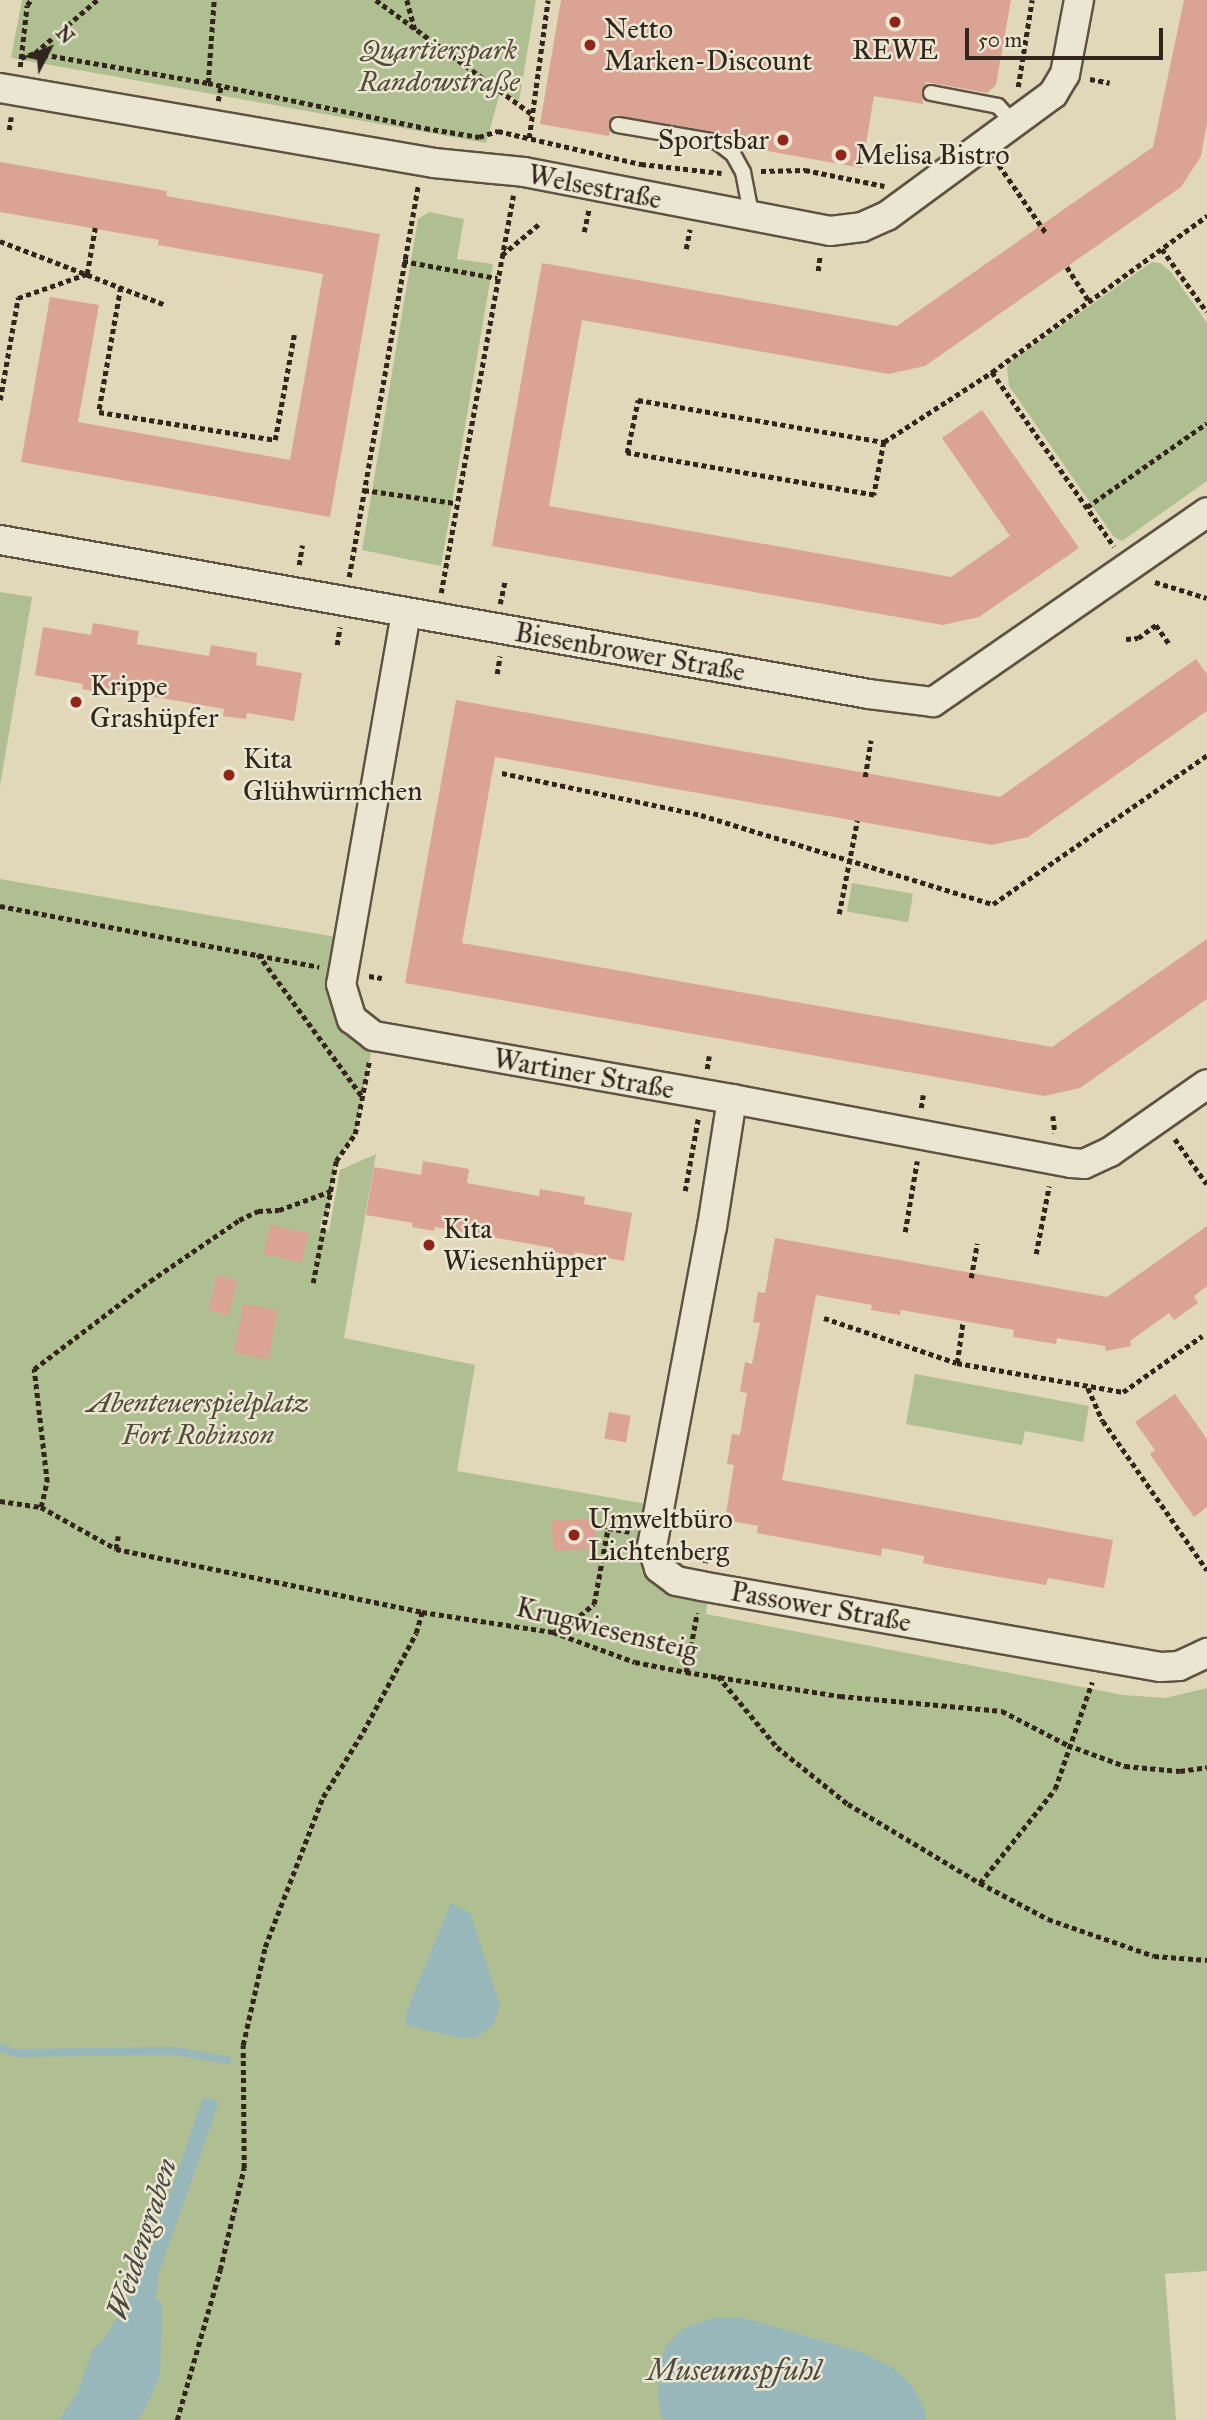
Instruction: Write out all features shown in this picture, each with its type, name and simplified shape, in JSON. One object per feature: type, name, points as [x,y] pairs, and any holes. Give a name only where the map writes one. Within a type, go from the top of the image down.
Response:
[{"type":"street","name":"Welsestraße","points":[[0,88],[423,161],[524,172],[830,231],[862,227],[887,216],[1006,115],[1053,94],[1065,74],[1079,0]]},
{"type":"street","name":"Biesenbrower Straße","points":[[0,540],[345,603],[882,696],[933,702],[1207,512]]},
{"type":"street","points":[[374,1036],[352,1019],[346,1009],[342,972],[406,613]]},
{"type":"street","name":"Wartiner Straße","points":[[374,1036],[1084,1164],[1110,1152],[1207,1084]]},
{"type":"street","name":"Passower Straße","points":[[732,1099],[712,1226],[652,1546],[659,1568],[676,1581],[701,1586],[1161,1667],[1179,1666],[1207,1653]]},
{"type":"lane","points":[[930,93],[1006,115]]},
{"type":"lane","points":[[618,125],[717,142],[733,154],[743,172],[749,203]]},
{"type":"path","points":[[31,0],[27,5],[21,58],[35,53],[97,0]]},
{"type":"path","points":[[208,83],[214,0]]},
{"type":"path","points":[[376,0],[533,115]]},
{"type":"path","points":[[407,0],[415,31]]},
{"type":"path","points":[[529,138],[548,0]]},
{"type":"path","points":[[1006,115],[1017,91],[1032,0]]},
{"type":"path","points":[[35,53],[208,83],[425,128],[480,137],[498,131],[641,164],[704,173],[805,170],[884,186],[894,183]]},
{"type":"path","points":[[345,603],[403,261],[423,161]]},
{"type":"path","points":[[1001,168],[1046,233]]},
{"type":"path","points":[[437,618],[515,183],[524,172]]},
{"type":"path","points":[[884,442],[874,495],[627,453],[638,400],[884,442],[992,372],[1207,216]]},
{"type":"path","points":[[502,255],[539,224]]},
{"type":"path","points":[[87,274],[95,228]]},
{"type":"path","points":[[0,241],[166,305]]},
{"type":"path","points":[[1162,249],[1207,312]]},
{"type":"path","points":[[403,261],[497,278]]},
{"type":"path","points":[[1067,267],[1089,301]]},
{"type":"path","points":[[0,400],[18,298],[87,274]]},
{"type":"path","points":[[121,287],[99,412],[275,440],[294,335]]},
{"type":"path","points":[[992,372],[1119,554]]},
{"type":"path","points":[[1087,507],[1207,423]]},
{"type":"path","points":[[364,490],[456,503]]},
{"type":"path","points":[[1141,577],[1207,598]]},
{"type":"path","points":[[1126,639],[1138,638],[1156,625],[1170,645]]},
{"type":"path","points":[[865,777],[872,740]]},
{"type":"path","points":[[502,773],[701,816],[993,904],[1207,755]]},
{"type":"path","points":[[839,914],[857,821]]},
{"type":"path","points":[[0,906],[257,953],[342,972]]},
{"type":"path","points":[[257,953],[362,1096]]},
{"type":"path","points":[[313,1283],[336,1161],[355,1134],[374,1036]]},
{"type":"path","points":[[685,1191],[709,1056]]},
{"type":"path","points":[[1160,1117],[1207,1184]]},
{"type":"path","points":[[905,1232],[922,1135]]},
{"type":"path","points":[[41,1507],[47,1482],[34,1369],[150,1281],[239,1220],[258,1211],[279,1210],[331,1191]]},
{"type":"path","points":[[971,1278],[977,1244]]},
{"type":"path","points":[[824,1318],[957,1363],[1123,1392],[1202,1336]]},
{"type":"path","points":[[957,1363],[963,1321]]},
{"type":"path","points":[[1088,1388],[1103,1420],[1207,1570]]},
{"type":"path","name":"Krugwiesensteig","points":[[0,1501],[41,1507],[116,1549],[422,1612],[553,1632],[635,1662],[686,1672],[840,1696],[1002,1712],[1068,1745],[1125,1766],[1180,1771],[1207,1767]]},
{"type":"path","points":[[553,1632],[573,1621],[594,1604],[608,1528]]},
{"type":"path","points":[[116,1549],[118,1536]]},
{"type":"path","points":[[177,2420],[220,2270],[244,2168],[243,2045],[265,1947],[323,1797],[363,1732],[411,1643],[422,1612]]},
{"type":"path","points":[[686,1672],[696,1623]]},
{"type":"path","points":[[981,1883],[1055,1789],[1068,1745],[1102,1657]]},
{"type":"path","points":[[718,1676],[777,1747],[848,1804],[981,1883],[1048,1919],[1154,1956],[1207,1960]]},
{"type":"green space","name":"Quartierspark Randowstraße","points":[[22,0],[536,0],[519,101],[501,90],[486,143],[11,58]]},
{"type":"green space","points":[[429,212],[464,219],[457,259],[493,264],[441,566],[362,550],[418,219]]},
{"type":"green space","points":[[1152,262],[1160,263],[1171,272],[1207,323],[1207,481],[1122,541],[1114,537],[1009,386],[1007,368],[1010,362]]},
{"type":"green space","points":[[0,592],[32,597],[0,786]]},
{"type":"green space","name":"Abenteuerspielplatz Fort Robinson","points":[[0,879],[336,937],[329,987],[332,1004],[339,1021],[372,1048],[355,1134],[336,1161],[327,1217],[322,1217],[320,1229],[329,1231],[340,1170],[376,1154],[344,1338],[475,1365],[457,1471],[647,1504],[640,1540],[708,1599],[706,1614],[1123,1695],[1165,1698],[1207,1688],[1207,2271],[1165,2274],[1176,2420],[0,2420]]},
{"type":"green space","points":[[852,883],[913,894],[908,922],[847,912]]},
{"type":"green space","points":[[915,1374],[1089,1406],[1083,1442],[1025,1431],[1022,1445],[906,1424]]},
{"type":"water","points":[[451,1903],[470,1913],[500,2005],[493,2025],[477,2037],[461,2038],[405,2025],[407,2010]]},
{"type":"water","points":[[203,2097],[219,2102],[158,2276],[156,2298],[162,2304],[160,2376],[138,2420],[59,2420],[78,2391],[92,2350],[104,2339],[140,2280]]},
{"type":"water","name":"Museumspfuhl","points":[[712,2318],[744,2318],[861,2352],[892,2367],[912,2386],[924,2407],[926,2420],[662,2420],[658,2399],[660,2364],[666,2345],[683,2329]]},
{"type":"building","points":[[561,0],[1011,0],[996,85],[987,93],[926,82],[922,92],[923,104],[874,96],[862,168],[767,151],[769,141],[613,115],[609,136],[540,124]]},
{"type":"building","points":[[1184,0],[1207,0],[1207,123],[1201,156],[1181,187],[925,366],[889,374],[582,320],[549,506],[951,577],[1010,536],[942,438],[982,410],[1079,548],[979,617],[943,625],[492,546],[542,263],[897,326],[1153,147]]},
{"type":"building","points":[[0,162],[167,191],[166,196],[380,234],[330,517],[21,462],[50,297],[99,305],[78,422],[290,460],[323,274],[158,245],[159,240],[0,212]]},
{"type":"building","points":[[93,623],[139,631],[137,644],[209,656],[211,645],[257,653],[256,665],[302,673],[294,721],[247,713],[246,719],[223,716],[224,709],[105,688],[104,693],[82,689],[83,684],[35,675],[43,627],[91,635]]},
{"type":"building","points":[[1196,659],[1207,674],[1207,711],[1028,837],[992,845],[495,757],[462,943],[1052,1047],[1207,939],[1207,999],[1080,1088],[1044,1096],[405,983],[456,700],[1000,797]]},
{"type":"building","points":[[423,1161],[469,1169],[467,1183],[539,1196],[540,1189],[585,1197],[584,1204],[632,1213],[624,1261],[575,1252],[574,1256],[553,1252],[553,1248],[435,1227],[434,1231],[412,1227],[413,1223],[366,1215],[374,1167],[421,1175]]},
{"type":"building","points":[[270,1225],[308,1233],[302,1262],[264,1254]]},
{"type":"building","points":[[1207,1226],[1207,1286],[1194,1296],[1198,1303],[1174,1320],[1169,1313],[1130,1341],[1131,1346],[1106,1351],[1105,1346],[1057,1338],[1056,1344],[1013,1337],[1014,1330],[901,1310],[900,1315],[871,1310],[872,1305],[816,1295],[782,1480],[1113,1540],[1104,1588],[1048,1578],[1046,1585],[942,1567],[923,1563],[924,1556],[882,1548],[881,1556],[757,1533],[758,1526],[725,1520],[734,1465],[727,1464],[732,1434],[740,1435],[747,1393],[740,1392],[745,1362],[752,1364],[760,1323],[753,1322],[758,1292],[765,1293],[775,1238],[1107,1297]]},
{"type":"building","points":[[217,1275],[237,1280],[229,1315],[208,1310]]},
{"type":"building","points":[[243,1304],[277,1310],[269,1359],[234,1353]]},
{"type":"building","points":[[1175,1394],[1207,1439],[1207,1507],[1194,1517],[1150,1454],[1155,1450],[1135,1422]]},
{"type":"building","points":[[609,1412],[631,1416],[626,1442],[604,1439]]},
{"type":"building","name":"Umweltbüro Lichtenberg","points":[[595,1519],[596,1549],[553,1550],[552,1521]]},
{"type":"waterway","points":[[0,2047],[14,2053],[175,2051],[227,2060]]},
{"type":"place","name":"REWE","points":[[895,22]]},
{"type":"place","name":"Netto Marken-Discount","points":[[590,45]]},
{"type":"place","name":"Sportsbar","points":[[783,140]]},
{"type":"place","name":"Melisa Bistro","points":[[841,155]]},
{"type":"place","name":"Krippe Grashüpfer","points":[[76,702]]},
{"type":"place","name":"Kita Glühwürmchen","points":[[229,775]]},
{"type":"place","name":"Kita Wiesenhüpper","points":[[429,1245]]},
{"type":"place","name":"Umweltbüro Lichtenberg","points":[[574,1535]]},
{"type":"water label","name":"Weidengraben","points":[[142,2239]]}]
